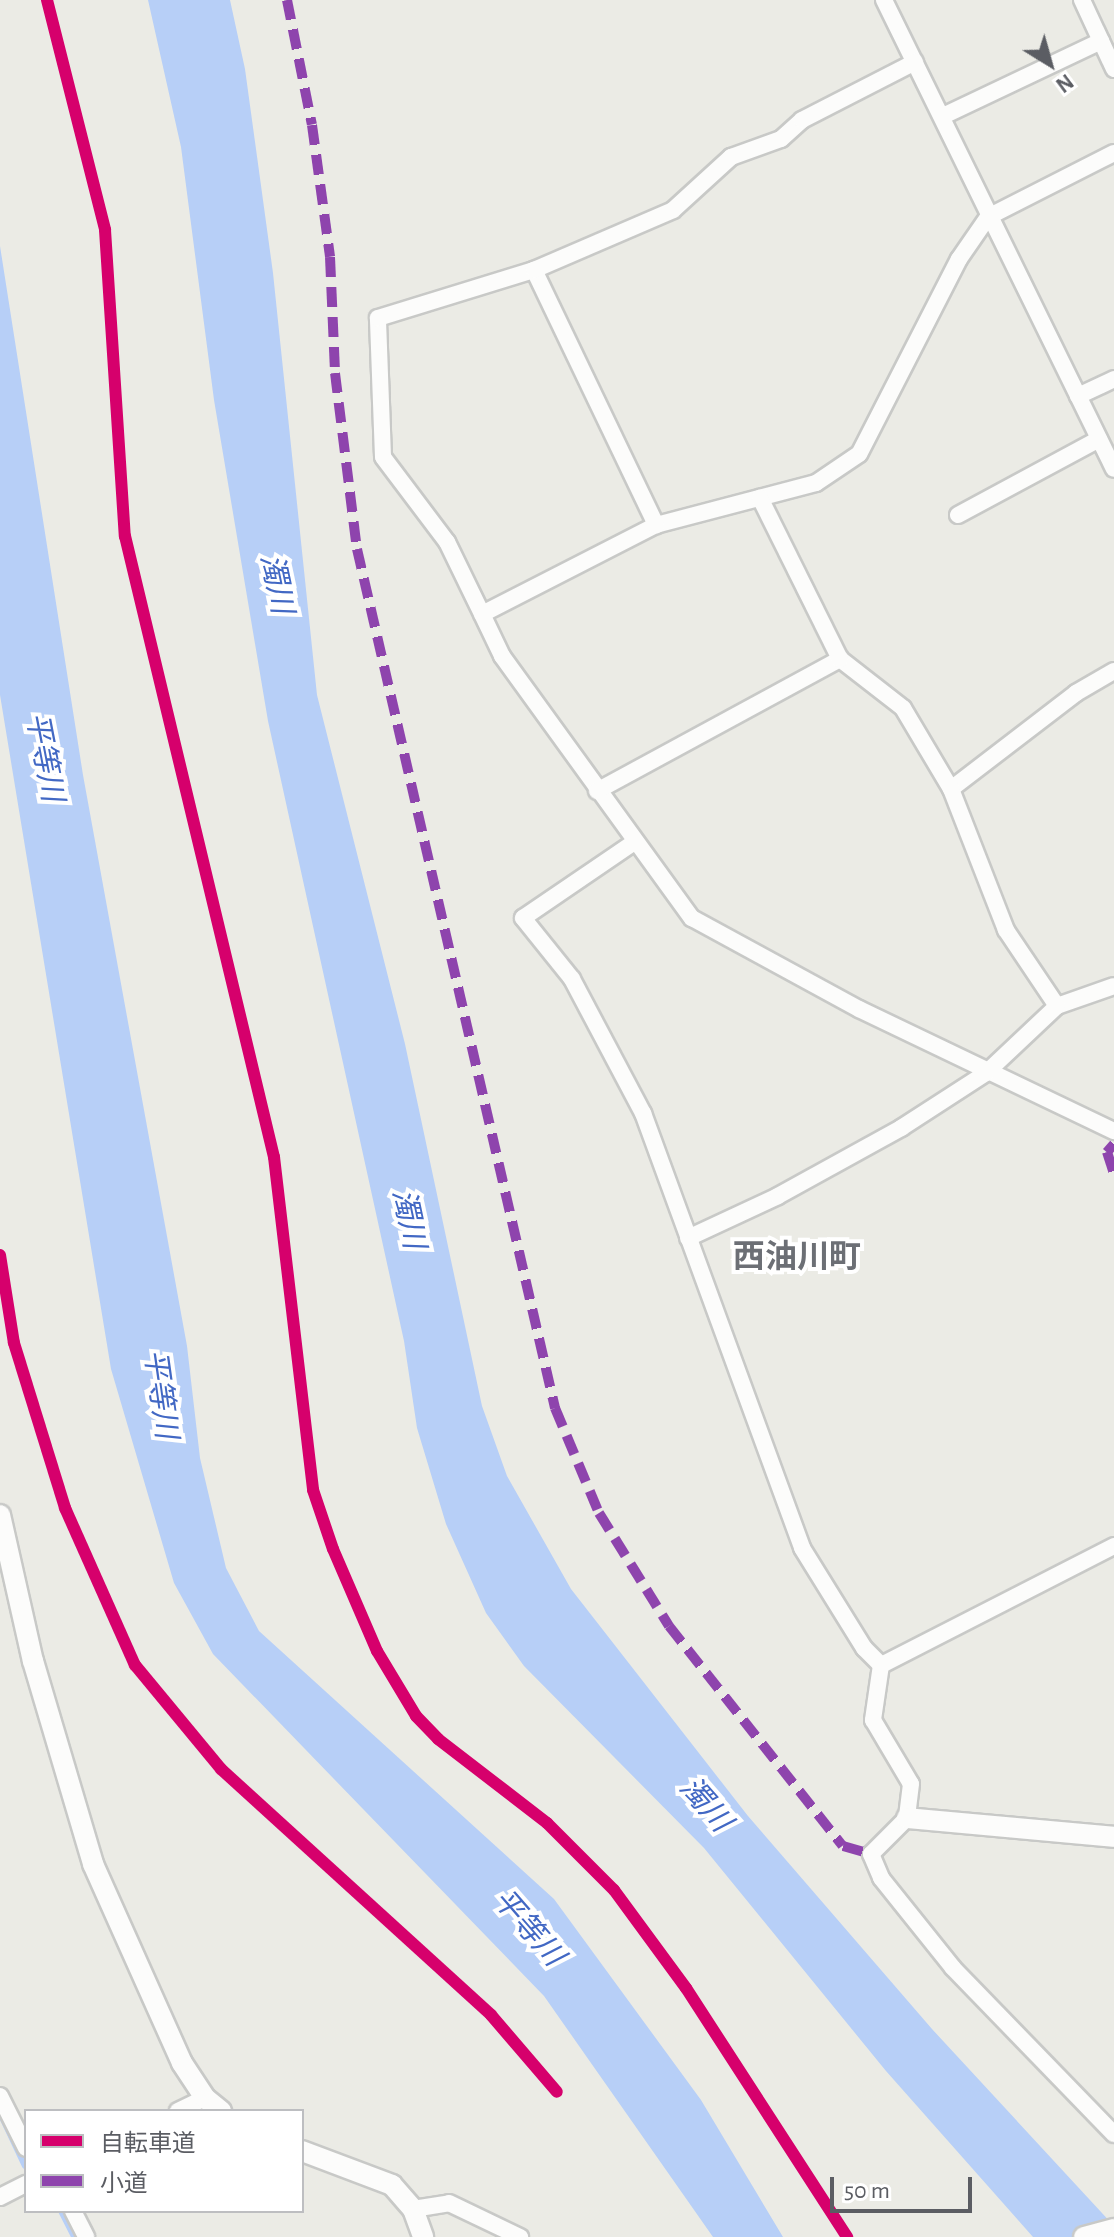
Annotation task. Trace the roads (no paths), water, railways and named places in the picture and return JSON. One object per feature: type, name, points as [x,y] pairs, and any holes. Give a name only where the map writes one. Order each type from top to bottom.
[{"type":"street","points":[[884,0],[1114,469]]},
{"type":"street","points":[[1082,0],[1114,69]]},
{"type":"street","points":[[943,116],[1101,41]]},
{"type":"street","points":[[915,62],[802,120],[781,139],[731,157],[673,210],[534,270],[378,318],[383,457],[447,542],[502,656],[633,843],[692,918],[986,1073],[1114,1131]]},
{"type":"street","points":[[482,614],[656,525],[816,483],[859,454],[959,259],[988,217],[1114,153]]},
{"type":"street","points":[[534,270],[656,525]]},
{"type":"street","points":[[1078,396],[1114,379]]},
{"type":"street","points":[[958,515],[1099,439]]},
{"type":"street","points":[[760,498],[840,659],[903,708],[951,789],[1006,930],[1057,1006]]},
{"type":"street","points":[[597,791],[840,659]]},
{"type":"street","points":[[951,789],[1076,693],[1114,671]]},
{"type":"street","points":[[633,843],[523,918],[572,979],[643,1113],[802,1548],[864,1648],[881,1665]]},
{"type":"street","points":[[688,1238],[888,1136],[986,1073],[1057,1006],[1114,986]]},
{"type":"street","points":[[0,1515],[37,1675],[93,1864],[182,2063],[213,2105],[190,2109]]},
{"type":"street","points":[[881,1665],[1114,1546]]},
{"type":"street","points":[[881,1665],[873,1720],[911,1784],[907,1818],[871,1854],[881,1878],[953,1968],[1114,2134]]},
{"type":"street","points":[[907,1818],[1114,1837]]},
{"type":"street","points":[[0,2096],[24,2144]]},
{"type":"street","points":[[304,2152],[381,2179],[413,2209],[423,2237]]},
{"type":"street","points":[[0,2197],[24,2185]]},
{"type":"street","points":[[413,2209],[449,2203],[520,2237]]},
{"type":"street","points":[[74,2213],[86,2237]]},
{"type":"street","points":[[1084,2237],[1114,2229]]},
{"type":"water","name":"濁川","points":[[148,0],[230,0],[245,69],[273,273],[317,695],[405,1044],[482,1406],[507,1476],[571,1589],[748,1816],[932,2029],[1114,2226],[1114,2237],[1033,2237],[886,2071],[704,1848],[524,1666],[486,1613],[446,1524],[417,1428],[404,1341],[268,721],[214,400],[181,147]]},
{"type":"water","name":"平等川","points":[[0,246],[83,775],[187,1346],[200,1458],[226,1568],[259,1631],[554,1899],[701,2100],[783,2237],[713,2237],[544,1996],[213,1654],[174,1583],[111,1369],[0,695]]},
{"type":"waterway","points":[[1,2115],[24,2164]]},
{"type":"waterway","points":[[62,2213],[74,2237]]},
{"type":"district","name":"西油川町","points":[[797,1257]]}]
